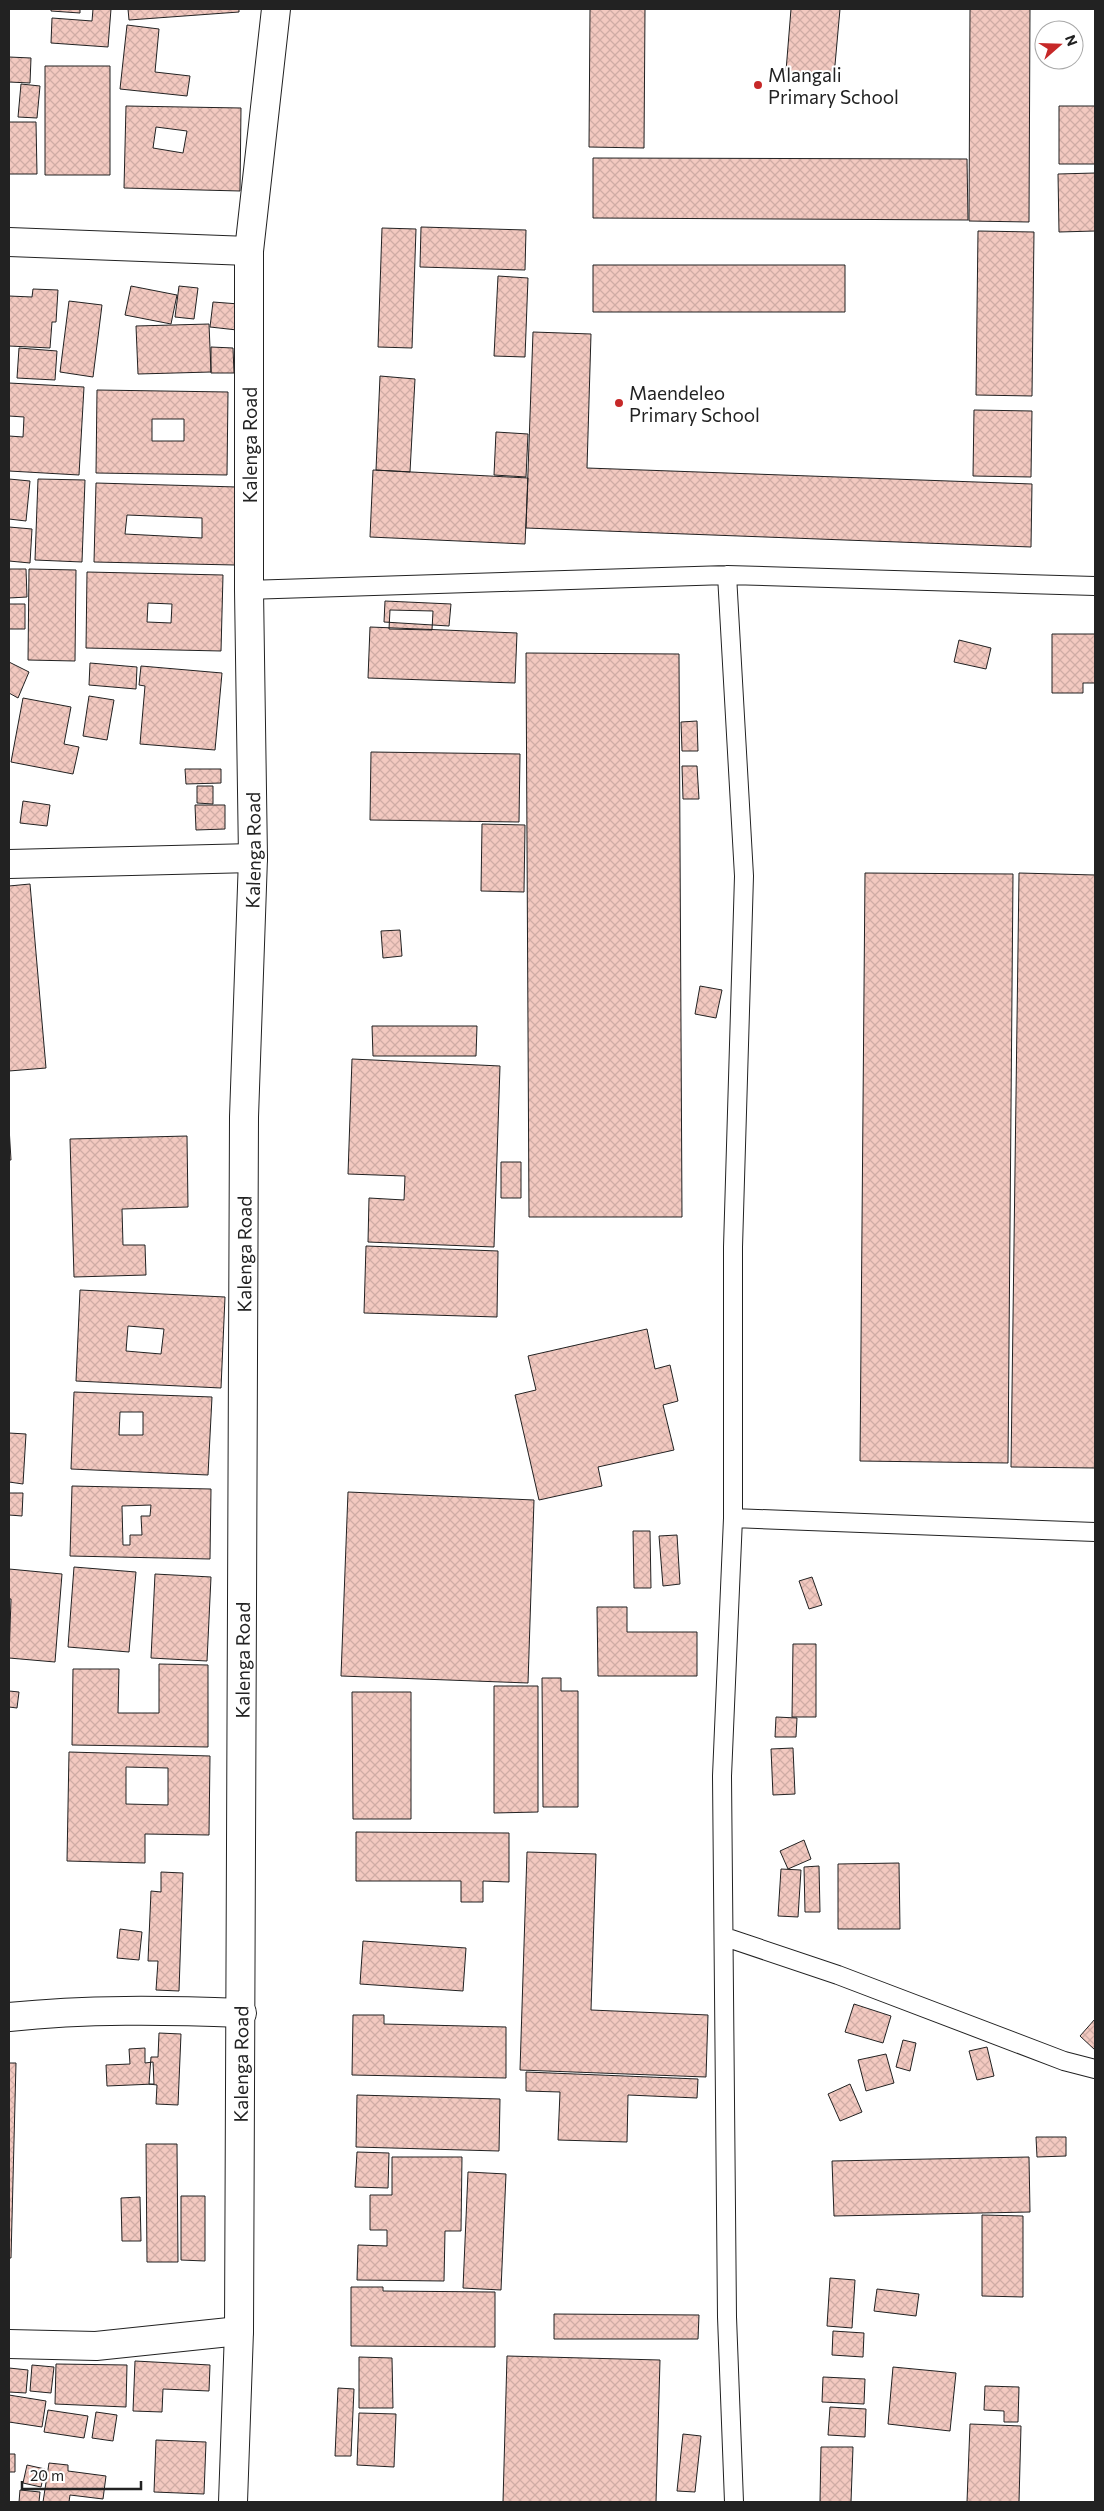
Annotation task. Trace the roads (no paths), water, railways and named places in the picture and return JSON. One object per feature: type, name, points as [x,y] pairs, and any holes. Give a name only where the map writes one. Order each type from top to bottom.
[{"type":"main road","name":"Kalenga Road","points":[[233,2502],[239,2331],[242,2013],[244,1117],[253,858],[249,590],[249,251],[276,9]]},
{"type":"main road","points":[[9,242],[249,251]]},
{"type":"main road","points":[[9,864],[253,858]]},
{"type":"main road","points":[[9,2017],[64,2012],[154,2009],[242,2013]]},
{"type":"main road","points":[[9,2344],[96,2346],[239,2331]]},
{"type":"lane","points":[[249,590],[727,575],[1095,586]]},
{"type":"lane","points":[[727,575],[744,876],[733,1247],[733,1518],[722,1776],[725,1937],[727,2317],[734,2502]]},
{"type":"lane","points":[[733,1518],[1095,1532]]},
{"type":"lane","points":[[725,1937],[847,1978],[1064,2061],[1095,2070]]},
{"type":"place","name":"Mlangali Primary School","points":[[758,85]]},
{"type":"place","name":"Maendeleo Primary School","points":[[619,403]]}]
